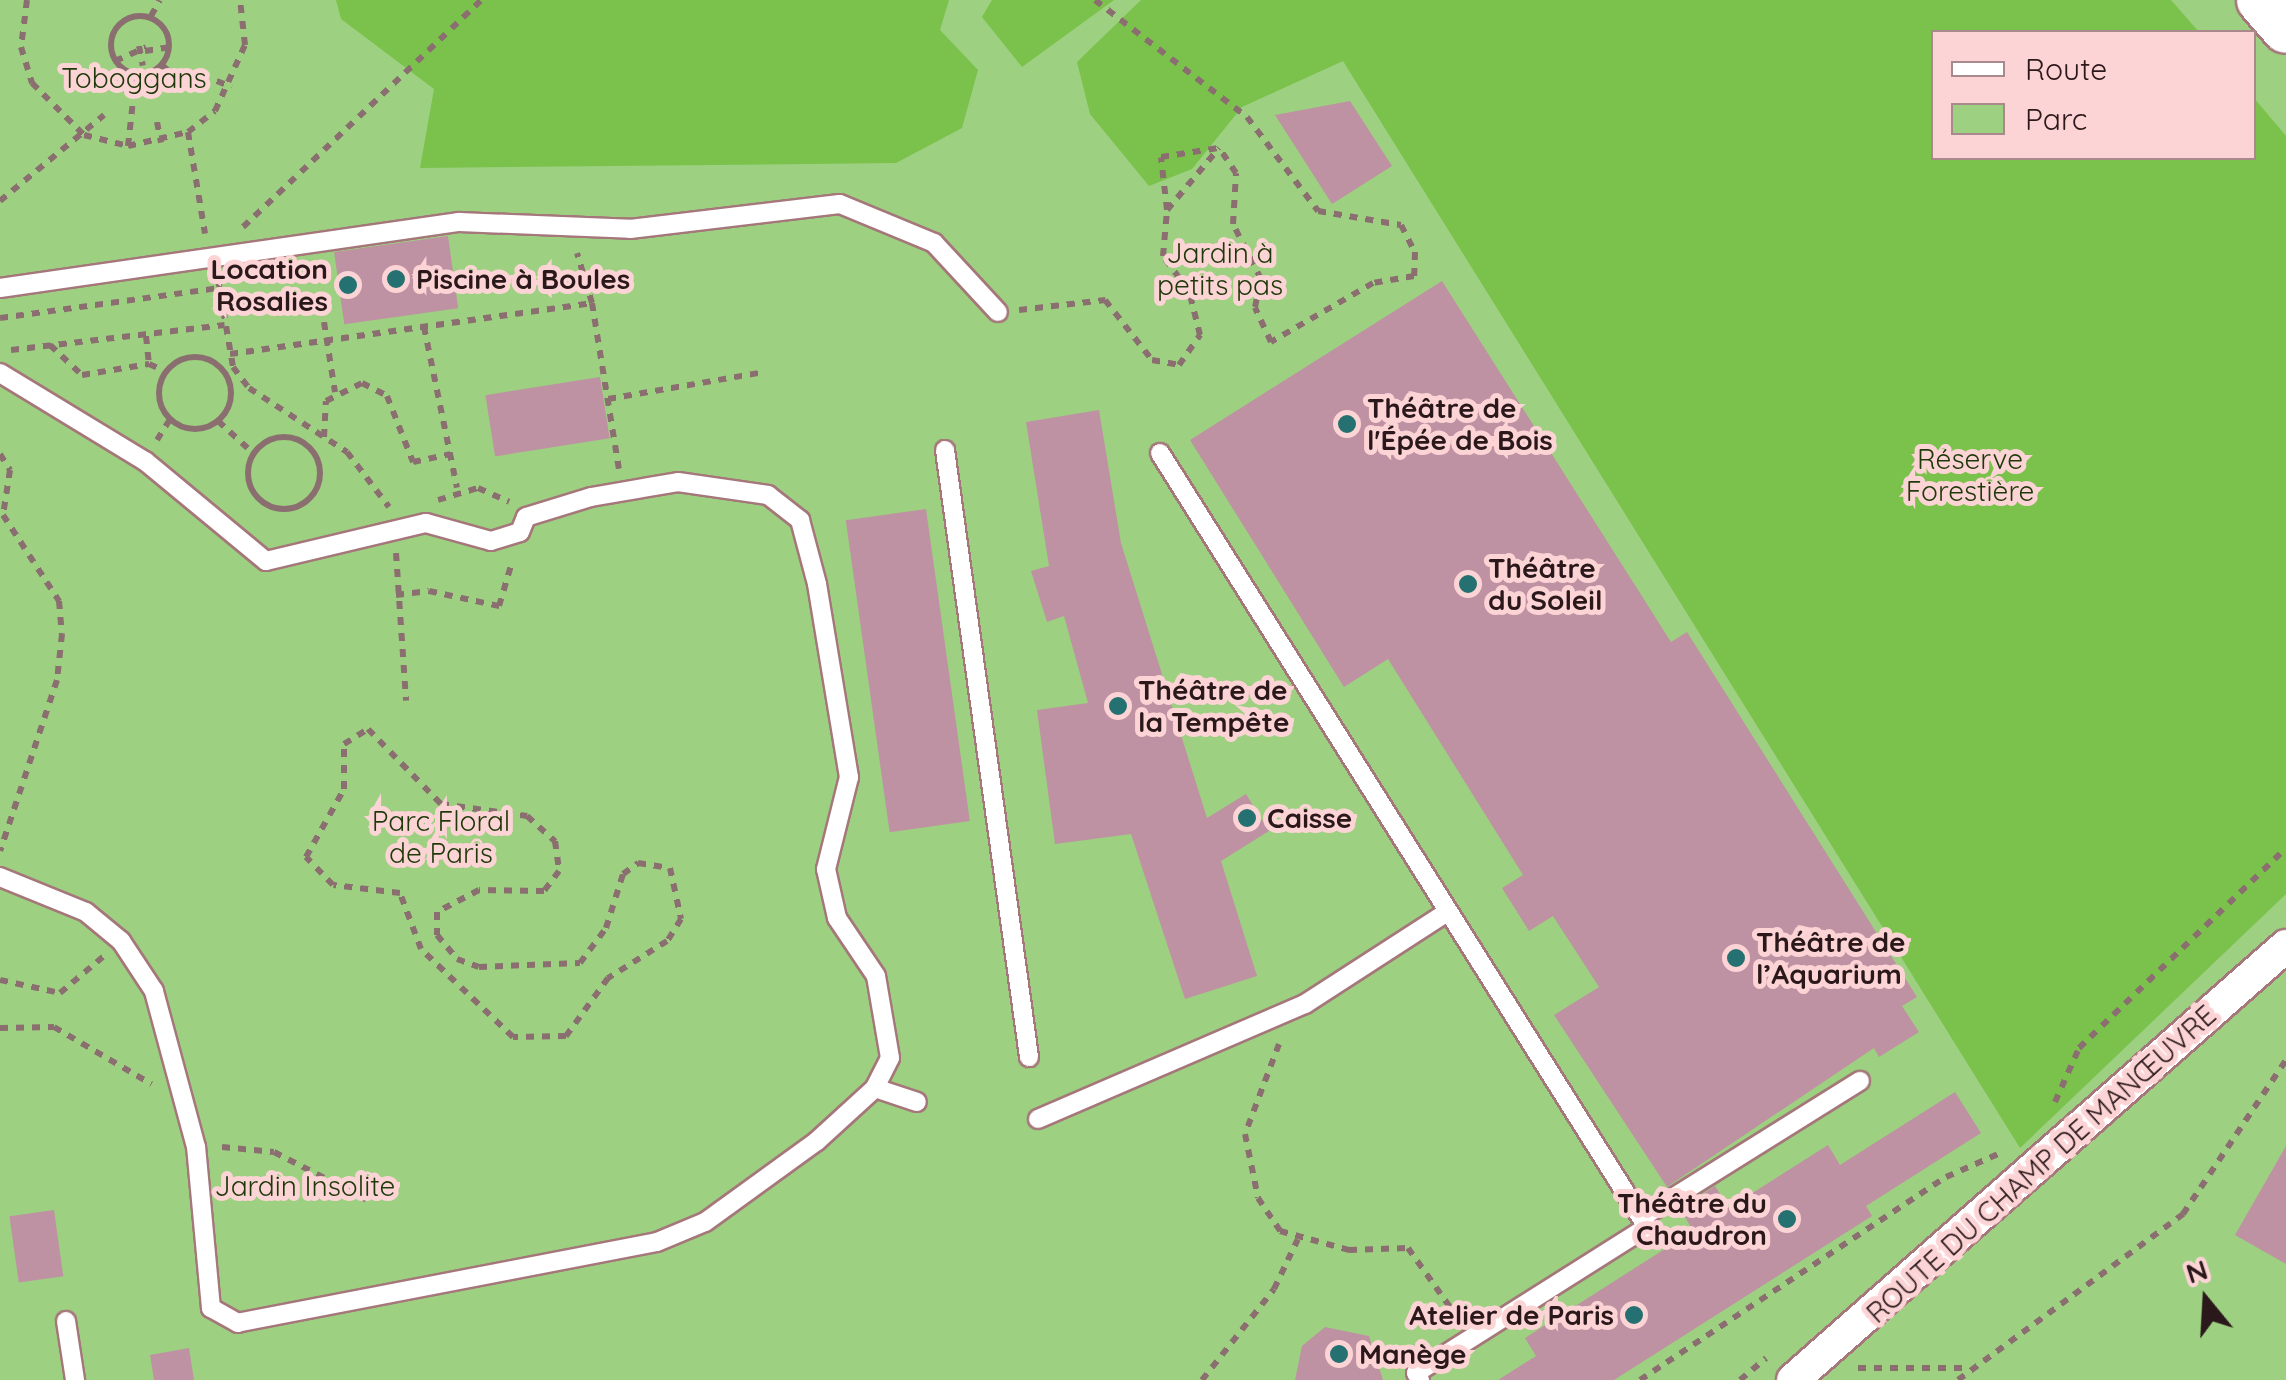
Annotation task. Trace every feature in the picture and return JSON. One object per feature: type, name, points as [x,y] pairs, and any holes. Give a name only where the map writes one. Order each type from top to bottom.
[{"type":"main road","points":[[2261,0],[2286,29]]},
{"type":"street","name":"ROUTE DU CHAMP DE MANŒUVRE","points":[[1793,1380],[2286,946]]},
{"type":"lane","points":[[0,288],[459,222],[570,230],[777,218],[840,204],[934,242],[998,312]]},
{"type":"lane","points":[[0,374],[145,461],[266,561],[396,526],[426,523],[492,541],[523,524],[623,490],[724,486],[768,495],[800,520],[849,777],[826,869],[837,918],[876,976],[890,1058],[874,1088],[705,1222],[657,1242],[238,1324],[210,1308],[196,1147],[154,991],[121,941],[57,896],[0,877]]},
{"type":"lane","points":[[945,450],[1029,1057]]},
{"type":"lane","points":[[1160,453],[1444,914],[1642,1217],[1641,1234],[1416,1373],[1420,1380]]},
{"type":"lane","points":[[1038,1119],[1305,1004],[1444,914]]},
{"type":"lane","points":[[1642,1217],[1860,1081]]},
{"type":"lane","points":[[874,1088],[917,1102]]},
{"type":"lane","points":[[66,1321],[75,1380]]},
{"type":"path","points":[[27,0],[22,48],[32,82],[84,135],[128,146],[161,143],[188,132],[232,87],[246,45],[240,0]]},
{"type":"path","points":[[150,17],[160,0]]},
{"type":"path","points":[[212,258],[481,0]]},
{"type":"path","points":[[1095,0],[1247,117],[1318,212],[1401,224],[1415,252],[1414,276],[1372,284],[1272,342],[1255,308],[1262,279],[1233,224],[1236,173],[1219,148]]},
{"type":"path","points":[[150,17],[169,38],[179,40]]},
{"type":"path","points":[[115,61],[122,21],[150,17]]},
{"type":"path","points":[[162,65],[169,38]]},
{"type":"path","points":[[115,61],[140,50],[169,47]]},
{"type":"path","points":[[128,146],[140,50]]},
{"type":"path","points":[[115,61],[138,69],[162,65]]},
{"type":"path","points":[[162,65],[177,79],[202,75],[232,87]]},
{"type":"path","points":[[0,201],[104,115]]},
{"type":"path","points":[[157,122],[161,143]]},
{"type":"path","points":[[188,132],[230,354],[248,388],[325,438],[373,480],[396,526],[396,595],[406,701]]},
{"type":"path","points":[[1168,210],[1219,148]]},
{"type":"path","points":[[998,312],[1105,300],[1152,360],[1180,365],[1200,335],[1188,291],[1163,256],[1168,210],[1161,157],[1219,148]]},
{"type":"path","points":[[570,230],[592,303],[623,490]]},
{"type":"path","points":[[0,318],[220,288]]},
{"type":"path","points":[[230,354],[592,303]]},
{"type":"path","points":[[324,322],[335,392]]},
{"type":"path","points":[[0,352],[225,325]]},
{"type":"path","points":[[424,328],[456,488]]},
{"type":"path","points":[[146,336],[150,364]]},
{"type":"path","points":[[50,345],[82,375],[150,364],[165,371]]},
{"type":"path","points":[[165,371],[196,356],[225,373],[231,389],[218,421]]},
{"type":"path","points":[[165,371],[160,405],[170,419],[185,428],[218,421]]},
{"type":"path","points":[[608,399],[764,372]]},
{"type":"path","points":[[325,438],[321,413],[335,392],[362,383],[387,396],[413,462],[450,454]]},
{"type":"path","points":[[218,421],[253,453]]},
{"type":"path","points":[[298,440],[304,426]]},
{"type":"path","points":[[281,436],[298,440],[312,450],[319,483],[296,507],[278,509],[251,489],[253,453],[281,436]]},
{"type":"path","points":[[0,454],[10,470],[2,515],[59,601],[62,634],[52,697],[0,851]]},
{"type":"path","points":[[426,523],[456,488]]},
{"type":"path","points":[[396,595],[429,591],[499,606],[523,524],[493,492],[456,488]]},
{"type":"path","points":[[368,729],[441,804],[528,816],[555,841],[559,871],[544,891],[479,890],[438,912],[437,935],[457,959],[479,967],[580,963],[606,928],[623,874],[638,863],[670,868],[681,919],[666,941],[608,978],[566,1036],[513,1037],[421,949],[400,893],[333,884],[312,868],[310,843],[347,776],[344,744],[368,729]]},
{"type":"path","points":[[2042,1119],[2080,1048],[2286,848]]},
{"type":"path","points":[[0,980],[60,992],[121,941]]},
{"type":"path","points":[[1305,1004],[1265,1066],[1245,1134],[1258,1198],[1280,1231],[1298,1239],[1408,1248],[1472,1338]]},
{"type":"path","points":[[0,1028],[54,1027],[189,1110]]},
{"type":"path","points":[[1958,1380],[1966,1368],[2184,1214],[2286,1060]]},
{"type":"path","points":[[196,1147],[274,1152],[373,1204]]},
{"type":"path","points":[[1640,1380],[1946,1177],[2014,1149],[1983,1175]]},
{"type":"path","points":[[1202,1380],[1274,1289],[1298,1239]]},
{"type":"path","points":[[1740,1380],[1770,1354]]},
{"type":"path","points":[[1850,1368],[1966,1368]]},
{"type":"green space","points":[[0,0],[2286,0],[2286,1380],[0,1380]]},
{"type":"green space","points":[[336,0],[949,0],[940,30],[978,70],[962,128],[896,163],[420,168],[434,89],[341,19]]},
{"type":"green space","points":[[992,0],[1114,0],[1022,67],[982,17]]},
{"type":"green space","name":"Réserve Forestière","points":[[1141,0],[2171,0],[2197,30],[1931,30],[1931,160],[2256,160],[2256,100],[2286,136],[2286,894],[2020,1148],[1343,61],[1242,107],[1192,169],[1149,186],[1090,114],[1077,62]]},
{"type":"building","points":[[1350,101],[1392,166],[1332,204],[1275,115]]},
{"type":"building","name":"Piscine à Boules","points":[[448,236],[458,308],[344,324],[334,252]]},
{"type":"building","points":[[1442,281],[1671,642],[1687,632],[1917,997],[1902,1006],[1919,1032],[1879,1057],[1874,1048],[1667,1187],[1554,1015],[1599,987],[1553,916],[1529,931],[1502,888],[1523,875],[1388,659],[1344,687],[1190,440]]},
{"type":"building","points":[[600,377],[610,438],[495,456],[485,395]]},
{"type":"building","name":"Théâtre de la Tempête","points":[[1099,410],[1121,543],[1207,818],[1246,794],[1269,831],[1221,861],[1257,976],[1185,999],[1131,834],[1055,844],[1037,710],[1088,703],[1064,616],[1047,622],[1031,571],[1049,566],[1026,422]]},
{"type":"building","points":[[926,509],[970,821],[890,832],[846,520]]},
{"type":"building","points":[[1955,1092],[1981,1133],[1866,1206],[1872,1216],[1614,1380],[1498,1380],[1536,1356],[1525,1338],[1693,1231],[1680,1208],[1715,1186],[1729,1208],[1828,1145],[1840,1165]]},
{"type":"building","points":[[2286,1146],[2286,1264],[2235,1235]]},
{"type":"building","points":[[54,1210],[63,1276],[19,1283],[9,1216]]},
{"type":"building","name":"Manège","points":[[1325,1327],[1369,1336],[1383,1380],[1295,1380],[1302,1346]]},
{"type":"building","points":[[189,1348],[194,1380],[154,1380],[150,1355]]},
{"type":"place","name":"Piscine à Boules","points":[[396,279]]},
{"type":"place","name":"Location Rosalies","points":[[348,285]]},
{"type":"place","name":"Théâtre de l'Épée de Bois","points":[[1347,424]]},
{"type":"place","name":"Théâtre du Soleil","points":[[1468,584]]},
{"type":"place","name":"Théâtre de la Tempête","points":[[1118,706]]},
{"type":"place","name":"Caisse","points":[[1247,818]]},
{"type":"place","name":"Théâtre de l’Aquarium","points":[[1736,958]]},
{"type":"place","name":"Théâtre du Chaudron","points":[[1787,1219]]},
{"type":"place","name":"Atelier de Paris","points":[[1634,1315]]},
{"type":"place","name":"Manège","points":[[1339,1354]]},
{"type":"park label","name":"Toboggans","points":[[134,78]]},
{"type":"park label","name":"Jardin à petits pas","points":[[1220,269]]},
{"type":"park label","name":"Parc Floral de Paris","points":[[441,837]]},
{"type":"park label","name":"Jardin Insolite","points":[[305,1186]]}]
